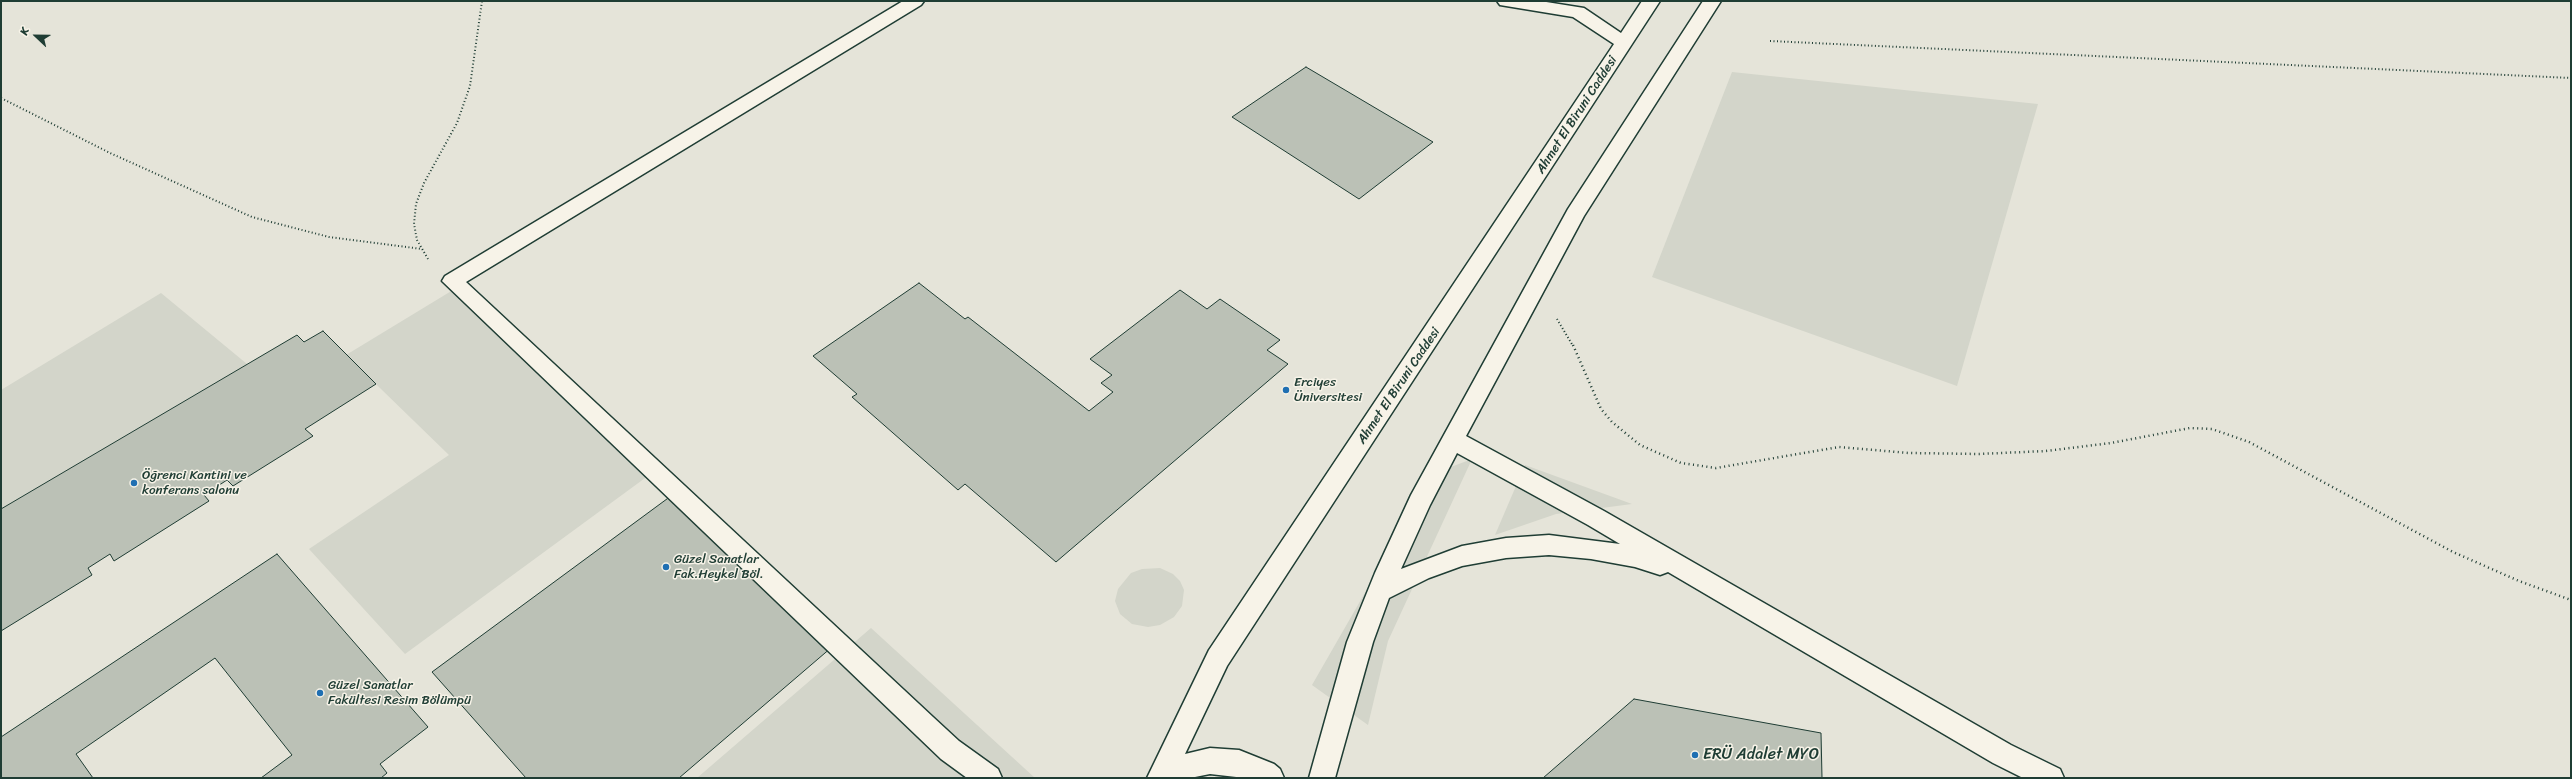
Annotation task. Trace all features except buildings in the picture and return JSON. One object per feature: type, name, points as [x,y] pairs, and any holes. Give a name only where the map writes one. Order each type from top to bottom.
[{"type":"street","points":[[915,1],[452,281],[924,726],[950,750],[989,778]]},
{"type":"street","points":[[1506,1],[1578,12],[1624,43]]},
{"type":"street","name":"Ahmet El Biruni Caddesi","points":[[1160,778],[1218,658],[1651,1]]},
{"type":"street","points":[[1322,778],[1336,718],[1360,642],[1380,591],[1419,502],[1529,295],[1575,214],[1712,1]]},
{"type":"street","points":[[1452,439],[1596,518],[2002,754],[2050,778]]},
{"type":"street","points":[[1380,591],[1420,571],[1462,556],[1506,548],[1548,545],[1591,549],[1635,557],[1677,570],[1718,589]]},
{"type":"street","points":[[1164,778],[1183,767],[1210,761],[1239,763],[1265,773],[1271,778]]},
{"type":"path","points":[[1,98],[110,153],[252,217],[329,237],[422,249],[414,224],[416,204],[424,183],[457,123],[470,86],[482,1]]},
{"type":"path","points":[[1770,41],[2571,78]]},
{"type":"path","points":[[1529,295],[1544,305],[1567,333],[1601,409],[1612,422],[1640,446],[1681,463],[1716,468],[1840,447],[1917,453],[1979,454],[2046,451],[2111,443],[2190,428],[2212,429],[2249,442],[2390,520],[2453,552],[2538,589],[2571,600]]},
{"type":"shaded area","name":"Erciyes Üniversitesi","points":[[1,1],[2571,1],[2571,778],[1,778]]},
{"type":"shaded area","points":[[1732,72],[2038,104],[1957,386],[1652,277]]},
{"type":"shaded area","points":[[453,290],[656,470],[405,654],[309,549],[449,455],[346,355]]},
{"type":"shaded area","points":[[161,293],[247,364],[1,509],[1,390]]},
{"type":"shaded area","points":[[1472,459],[1388,641],[1368,725],[1312,685],[1405,523],[1443,470]]},
{"type":"shaded area","points":[[1525,465],[1632,504],[1556,514],[1495,535]]},
{"type":"shaded area","points":[[1160,568],[1173,574],[1180,581],[1184,590],[1182,606],[1174,617],[1160,625],[1148,627],[1132,624],[1120,614],[1115,601],[1118,589],[1131,573],[1142,569]]},
{"type":"shaded area","points":[[871,628],[1035,778],[697,778]]},
{"type":"place","name":"Erciyes Üniversitesi","points":[[1286,390]]},
{"type":"place","name":"Öğrenci Kantini ve konferans salonu","points":[[134,483]]},
{"type":"place","name":"Güzel Sanatlar Fak.Heykel Böl.","points":[[666,567]]},
{"type":"place","name":"Güzel Sanatlar Fakültesi Resim Bölümpü","points":[[320,693]]},
{"type":"place","name":"ERÜ Adalet MYO","points":[[1695,755]]}]
